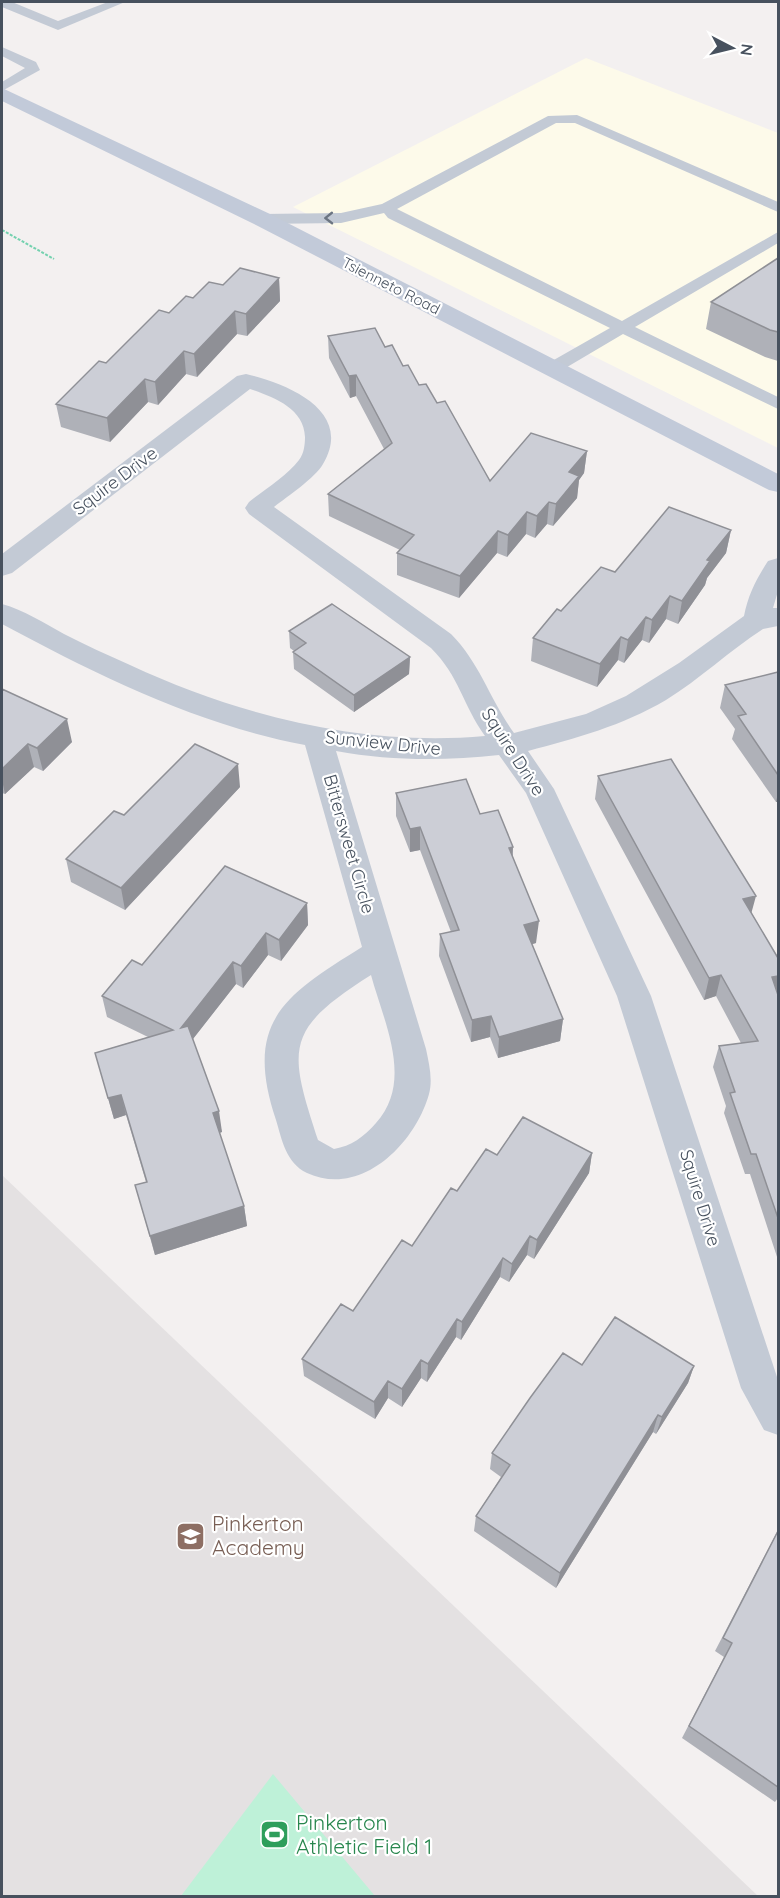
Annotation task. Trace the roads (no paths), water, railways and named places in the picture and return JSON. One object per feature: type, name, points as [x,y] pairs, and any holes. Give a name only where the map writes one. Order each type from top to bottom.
[{"type":"street","name":"Tsienneto Road","points":[[2,94],[262,219],[778,484]]},
{"type":"street","name":"Squire Drive","points":[[2,567],[246,381],[279,390],[293,398],[313,419],[317,432],[317,452],[312,462],[258,508],[441,641],[468,674],[487,717],[539,789],[634,996],[657,1061],[761,1388],[778,1416]]},
{"type":"street","name":"Sunview Drive","points":[[2,613],[109,669],[177,696],[246,719],[360,745],[407,749],[474,750],[509,746],[595,722],[641,700],[771,624],[761,598],[778,567]]},
{"type":"street","name":"Bittersweet Circle","points":[[317,736],[409,1049],[413,1081],[403,1113],[376,1146],[351,1162],[329,1167],[319,1164],[303,1149],[280,1070],[282,1044],[300,1008],[380,952]]},
{"type":"lane","points":[[2,2],[58,26],[118,2]]},
{"type":"lane","points":[[2,51],[31,64],[33,70],[2,87]]},
{"type":"lane","points":[[262,219],[341,218],[387,208],[553,119],[577,119],[778,207]]},
{"type":"lane","points":[[387,208],[394,215],[778,404]]},
{"type":"lane","points":[[551,369],[778,237]]},
{"type":"place","name":"Pinkerton Academy","points":[[191,1536]]},
{"type":"place","name":"Pinkerton Athletic Field 1","points":[[275,1835]]}]
